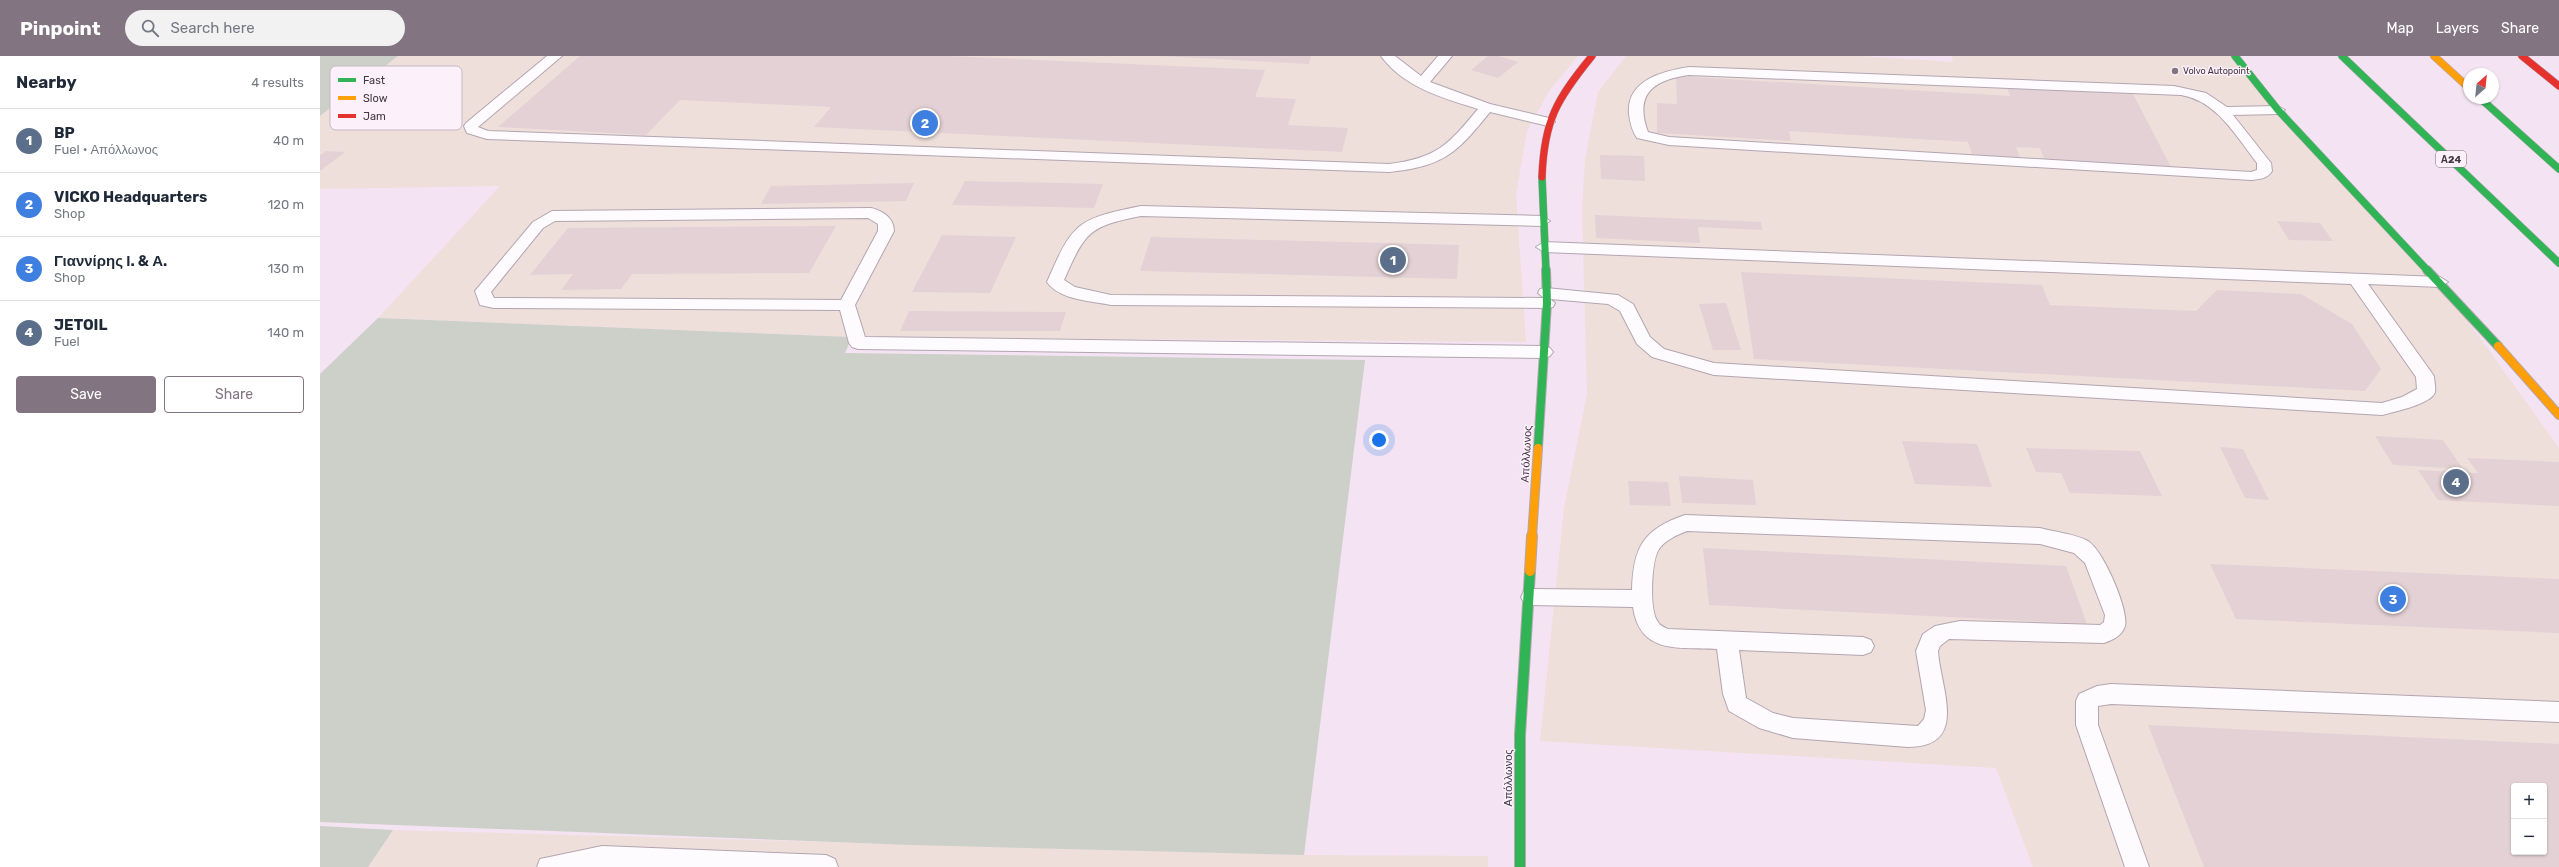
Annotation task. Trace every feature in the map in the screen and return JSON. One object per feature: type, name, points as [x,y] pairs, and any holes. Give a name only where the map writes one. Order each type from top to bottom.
[{"type":"main road","name":"Απόλλωνος","points":[[1520,867],[1520,735],[1530,597],[1546,298],[1542,221],[1542,158],[1548,122],[1558,100],[1592,56]]},
{"type":"main road","points":[[2235,56],[2278,110],[2440,282],[2559,416]]},
{"type":"main road","name":"Α24","points":[[2342,56],[2559,263]]},
{"type":"main road","points":[[2434,56],[2463,83]]},
{"type":"main road","points":[[2522,56],[2559,86]]},
{"type":"main road","points":[[2487,104],[2559,168]]},
{"type":"lane","points":[[555,56],[471,126],[472,130],[487,135],[1389,168],[1415,166],[1451,150],[1486,109]]},
{"type":"lane","points":[[1388,56],[1396,66],[1422,82],[1486,109],[1548,122]]},
{"type":"lane","points":[[1422,82],[1445,56]]},
{"type":"lane","points":[[2223,111],[2264,163],[2265,171],[2260,175],[2243,176],[1669,141],[1642,135],[1635,109],[1638,95],[1643,88],[1670,72],[1689,71],[2174,90],[2191,92],[2207,98],[2216,103],[2223,111],[2278,110]]},
{"type":"lane","points":[[1542,221],[1141,211],[1089,224],[1071,244],[1055,282],[1070,291],[1111,300],[1612,299],[1627,308],[1643,340],[1658,353],[1714,369],[2382,409],[2408,402],[2426,392],[2425,376],[2356,279]]},
{"type":"lane","points":[[847,305],[494,303],[486,301],[483,291],[538,225],[552,216],[871,213],[880,217],[886,223],[886,231],[847,305],[858,343],[1544,352]]},
{"type":"lane","points":[[1544,246],[2440,282]]},
{"type":"lane","points":[[1727,640],[1737,704],[1767,721],[1793,728],[1908,737],[1925,735],[1935,725],[1938,710],[1926,649],[1931,639],[1944,632],[1970,631],[2104,634],[2114,627],[2116,615],[2093,559],[2081,547],[2065,541],[2040,536],[1685,523],[1658,535],[1643,562],[1642,599],[1650,630],[1656,635],[1668,638],[1727,640],[1864,646]]},
{"type":"lane","points":[[1530,597],[1642,599]]},
{"type":"lane","points":[[2137,867],[2087,725],[2087,702],[2098,696],[2111,694],[2559,712]]},
{"type":"lane","points":[[549,867],[602,858],[826,867]]},
{"type":"shaded area","points":[[320,56],[398,56],[385,66],[330,66],[330,108],[320,116]]},
{"type":"shaded area","points":[[398,56],[1578,56],[1549,91],[1527,131],[1516,195],[1526,342],[852,337],[378,318],[500,186],[320,189],[320,116],[330,108],[330,130],[462,130],[462,66],[385,66]]},
{"type":"shaded area","points":[[1626,56],[1860,56],[1953,62],[1952,56],[2231,56],[2440,282],[2559,448],[2559,867],[2033,867],[1996,768],[1540,741],[1564,508],[1587,394],[1582,210],[1585,159],[1598,92]]},
{"type":"shaded area","points":[[378,318],[852,337],[845,353],[1365,360],[1304,855],[912,845],[320,822],[320,374]]},
{"type":"shaded area","points":[[320,826],[393,830],[368,867],[320,867]]},
{"type":"shaded area","points":[[393,830],[1304,855],[1488,856],[1488,867],[368,867]]},
{"type":"building","points":[[580,56],[948,56],[1265,70],[1255,97],[1296,99],[1288,125],[1348,128],[1342,152],[814,127],[831,107],[680,100],[646,135],[498,127]]},
{"type":"building","points":[[1160,56],[1311,56],[1309,64]]},
{"type":"building","points":[[1488,56],[1499,56],[1518,62],[1498,78],[1471,70]]},
{"type":"building","points":[[1676,76],[2010,96],[2006,85],[2132,92],[2172,169],[2045,161],[2040,148],[2016,147],[2020,158],[1972,155],[1968,142],[1789,131],[1791,141],[1657,133],[1657,103],[1677,104]]},
{"type":"building","points":[[326,151],[345,152],[320,171],[320,155]]},
{"type":"building","points":[[1600,155],[1644,156],[1645,181],[1601,179]]},
{"type":"building","points":[[965,181],[1103,184],[1094,208],[952,205]]},
{"type":"building","points":[[914,183],[906,201],[761,204],[771,186]]},
{"type":"building","points":[[1595,215],[1761,222],[1762,230],[1698,227],[1700,243],[1596,238]]},
{"type":"building","points":[[2277,221],[2320,223],[2333,241],[2289,240]]},
{"type":"building","points":[[836,226],[809,273],[632,274],[621,289],[561,290],[573,274],[530,275],[568,228]]},
{"type":"building","points":[[942,235],[1016,237],[990,293],[912,292]]},
{"type":"building","points":[[1151,237],[1459,245],[1457,279],[1140,271]]},
{"type":"building","points":[[1741,272],[2042,285],[2050,305],[2196,311],[2217,290],[2301,294],[2352,324],[2381,369],[2365,391],[1754,359]]},
{"type":"building","points":[[1726,303],[1741,350],[1713,350],[1699,304]]},
{"type":"building","points":[[909,311],[1066,312],[1060,331],[900,331]]},
{"type":"building","points":[[2375,436],[2443,440],[2463,469],[2393,465]]},
{"type":"building","points":[[1902,441],[1977,444],[1992,487],[1915,484]]},
{"type":"building","points":[[2220,447],[2243,449],[2269,500],[2245,498]]},
{"type":"building","points":[[2026,448],[2140,451],[2162,496],[2070,493],[2061,473],[2036,472]]},
{"type":"building","points":[[2467,458],[2559,462],[2559,506],[2438,500],[2418,470],[2478,473]]},
{"type":"building","points":[[1679,476],[1753,480],[1756,505],[1682,503]]},
{"type":"building","points":[[1628,481],[1668,482],[1671,506],[1630,505]]},
{"type":"building","points":[[1703,548],[2066,566],[2087,624],[1709,605]]},
{"type":"building","points":[[2210,564],[2559,579],[2559,633],[2236,619]]},
{"type":"building","points":[[2148,725],[2559,744],[2559,867],[2204,867]]},
{"type":"traffic: fast","points":[[2235,56],[2278,110],[2498,346]]},
{"type":"traffic: fast","points":[[2342,56],[2559,263]]},
{"type":"traffic: fast","points":[[2487,104],[2559,169]]},
{"type":"traffic: fast","points":[[1538,448],[1547,303],[1542,177]]},
{"type":"traffic: fast","points":[[1520,867],[1520,735],[1530,571]]},
{"type":"traffic: slow","points":[[2434,56],[2463,83]]},
{"type":"traffic: slow","points":[[2498,346],[2559,415]]},
{"type":"traffic: slow","points":[[1530,571],[1538,448]]},
{"type":"traffic: jam","points":[[1542,177],[1543,156],[1548,124],[1560,98],[1592,56]]},
{"type":"traffic: jam","points":[[2522,56],[2559,86]]},
{"type":"place","name":"Volvo Autopoint","points":[[2175,71]]},
{"type":"place","name":"VICKO Headquarters","points":[[925,123]]},
{"type":"place","name":"BP","points":[[1393,260]]},
{"type":"place","name":"JETOIL","points":[[2456,482]]},
{"type":"place","name":"Γιαννίρης Ι. & Α.","points":[[2393,599]]}]
